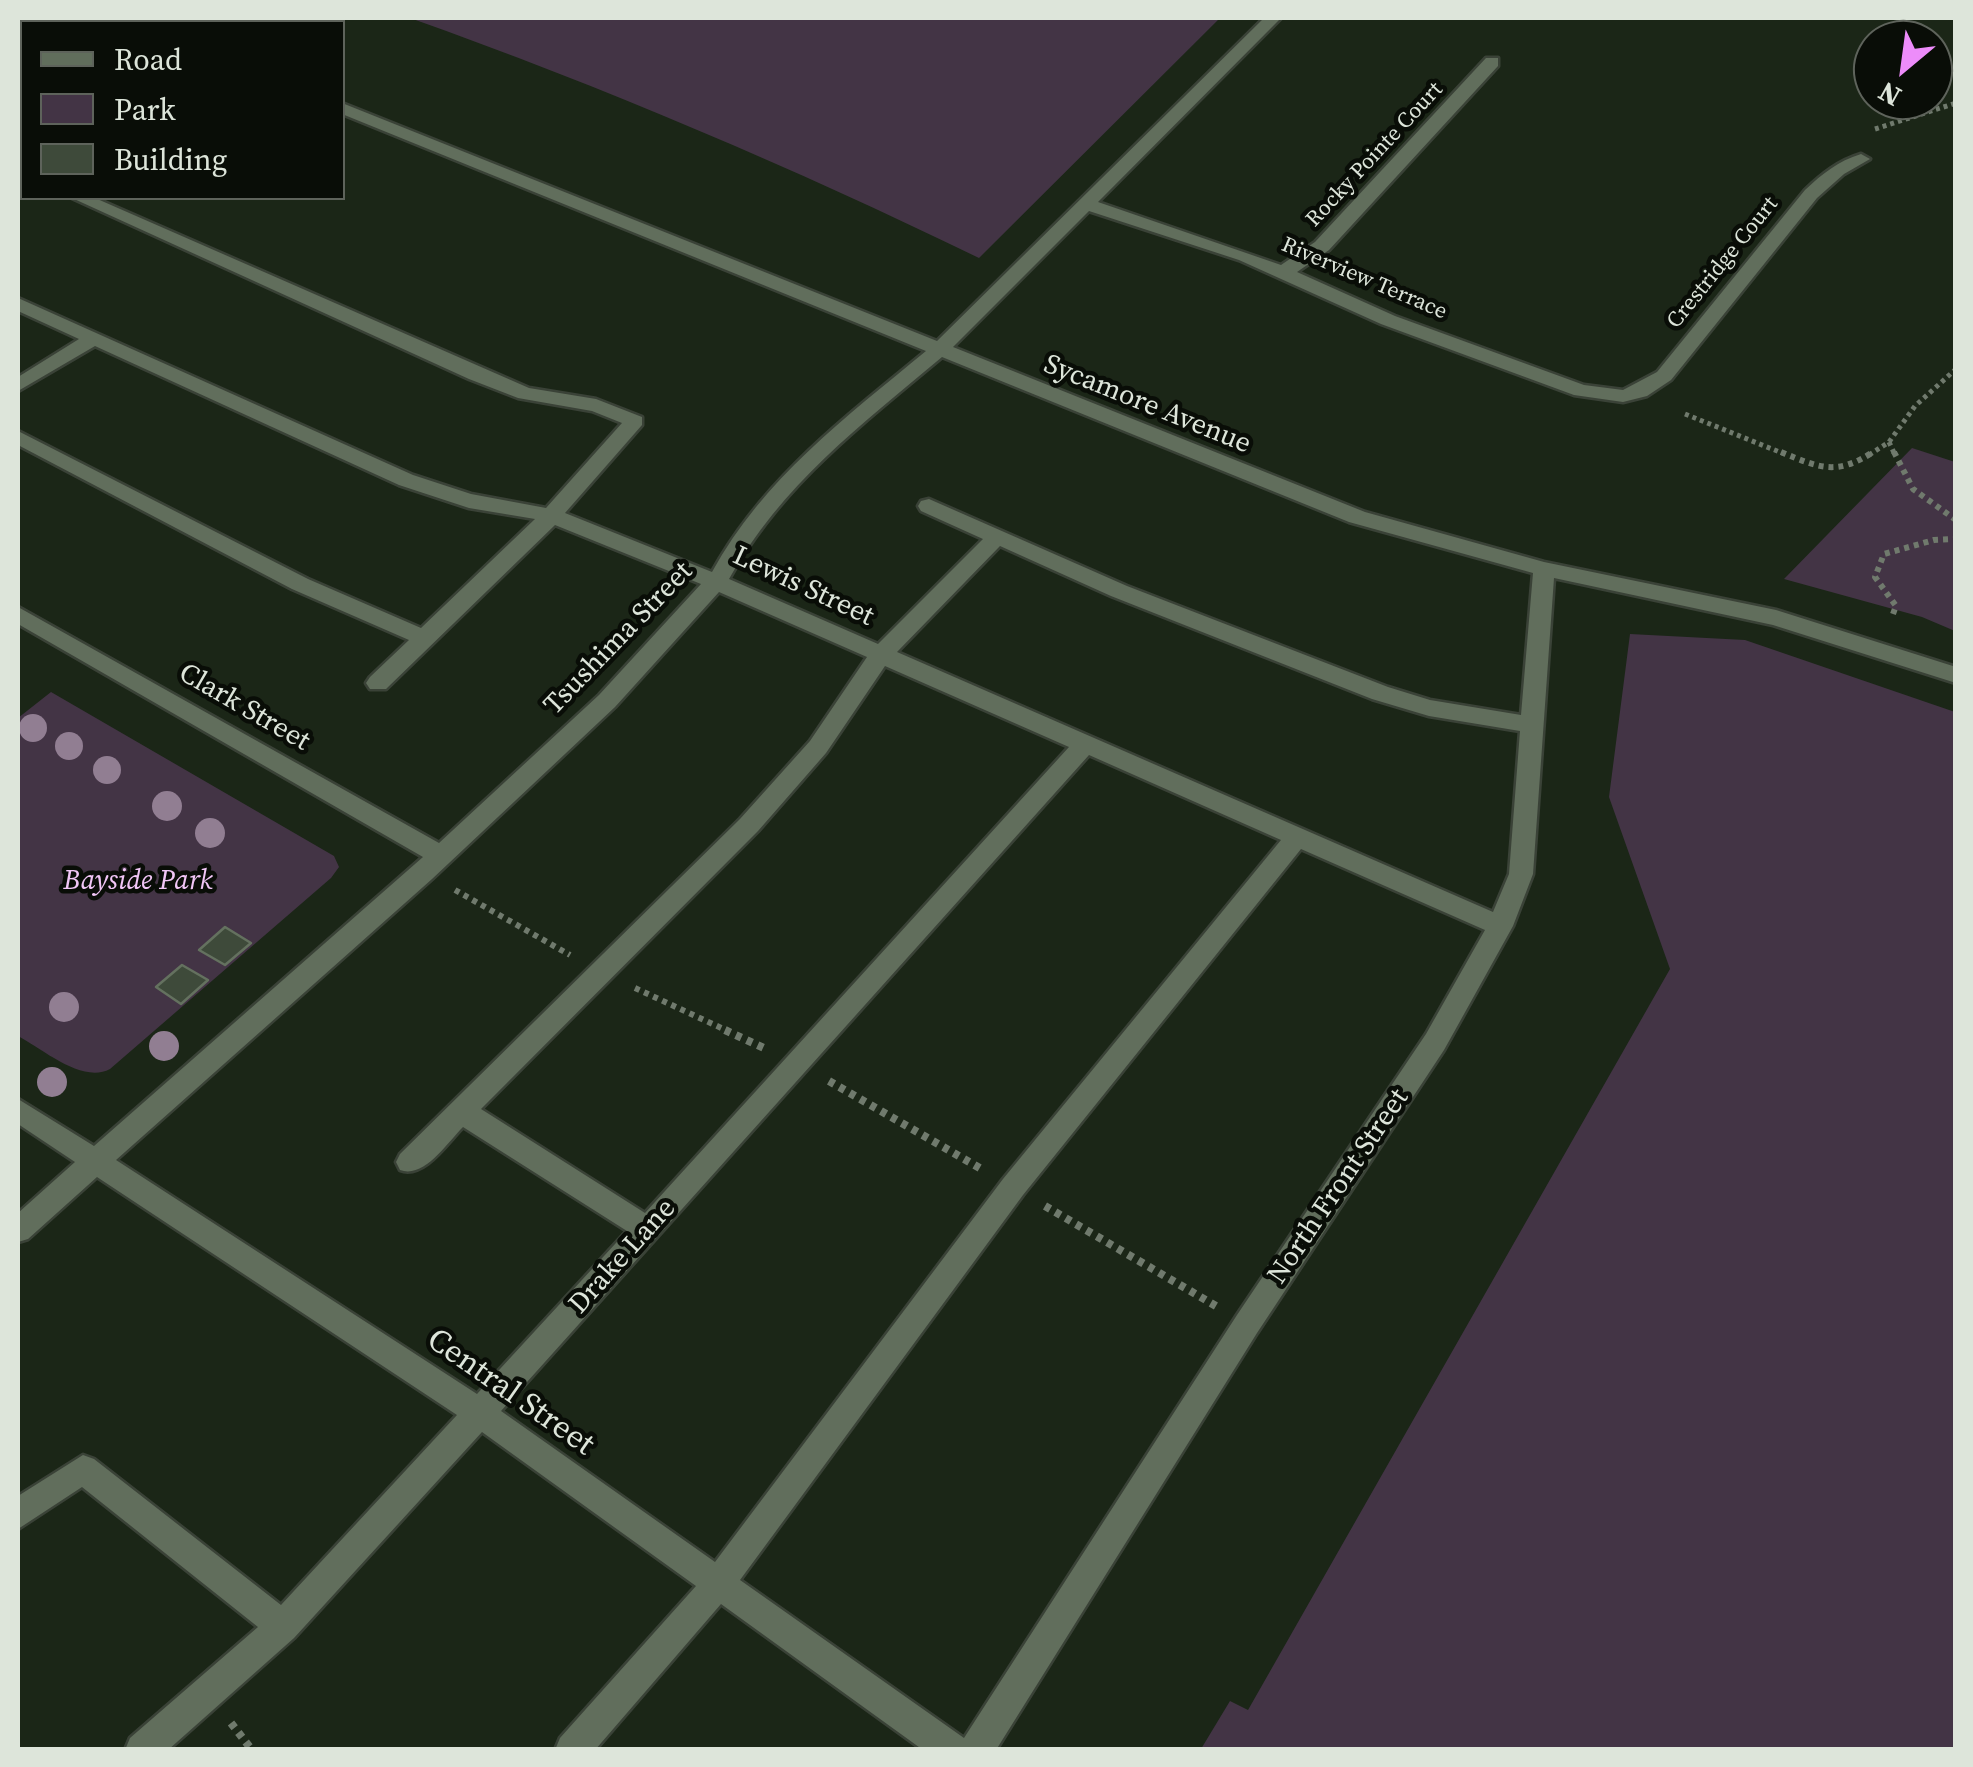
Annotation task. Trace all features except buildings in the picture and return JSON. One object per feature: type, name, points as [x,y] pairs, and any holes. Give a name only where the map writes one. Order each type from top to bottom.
[{"type":"street","name":"Tsushima Street","points":[[18,1230],[432,863],[606,701],[718,580],[742,536],[812,455],[939,350],[1273,18]]},
{"type":"street","name":"Rocky Pointe Court","points":[[1285,272],[1322,246],[1492,62]]},
{"type":"street","name":"Sycamore Avenue","points":[[345,109],[1357,517],[1544,568],[1776,618],[1956,676]]},
{"type":"street","name":"Crestridge Court","points":[[1623,396],[1640,392],[1664,376],[1811,194],[1838,170],[1861,159]]},
{"type":"street","points":[[85,200],[476,375],[525,394],[596,405],[635,420],[552,516],[378,683]]},
{"type":"street","name":"Riverview Terrace","points":[[1086,204],[1285,272],[1388,320],[1560,384],[1623,396]]},
{"type":"street","name":"Lewis Street","points":[[18,304],[423,486],[469,501],[552,516],[718,580],[880,656],[1500,926]]},
{"type":"street","points":[[18,385],[95,338]]},
{"type":"street","points":[[18,437],[300,584],[424,638]]},
{"type":"street","points":[[930,506],[1161,609],[1296,657],[1380,693],[1440,710],[1532,725]]},
{"type":"street","points":[[410,1162],[750,825],[818,746],[880,656],[997,537]]},
{"type":"street","name":"North Front Street","points":[[976,1750],[1247,1324],[1435,1042],[1500,926],[1521,874],[1544,568]]},
{"type":"street","name":"Clark Street","points":[[18,614],[432,863]]},
{"type":"street","name":"Drake Lane","points":[[142,1750],[283,1626],[800,1064],[1084,745]]},
{"type":"street","points":[[572,1750],[719,1583],[1013,1187],[1297,838]]},
{"type":"street","name":"Central Street","points":[[18,1110],[481,1414],[952,1750]]},
{"type":"street","points":[[461,1111],[647,1229]]},
{"type":"street","points":[[18,1514],[83,1468],[283,1626]]},
{"type":"path","points":[[1874,129],[1956,103]]},
{"type":"path","points":[[1686,414],[1818,467],[1849,468],[1889,442],[1915,406],[1956,369]]},
{"type":"path","points":[[1889,442],[1913,489],[1956,520]]},
{"type":"path","points":[[1893,614],[1896,606],[1875,576],[1884,554],[1956,539]]},
{"type":"path","points":[[432,863],[601,973],[800,1064],[1247,1324]]},
{"type":"green space","points":[[410,18],[1220,18],[979,258],[698,130]]},
{"type":"green space","points":[[1912,448],[1955,462],[1955,631],[1922,617],[1784,579]]},
{"type":"green space","points":[[1630,634],[1745,640],[1955,712],[1955,1749],[1201,1749],[1230,1701],[1248,1710],[1670,969],[1609,797]]},
{"type":"green space","name":"Bayside Park","points":[[51,692],[334,856],[339,867],[110,1069],[99,1072],[75,1069],[18,1036],[18,718]]}]
